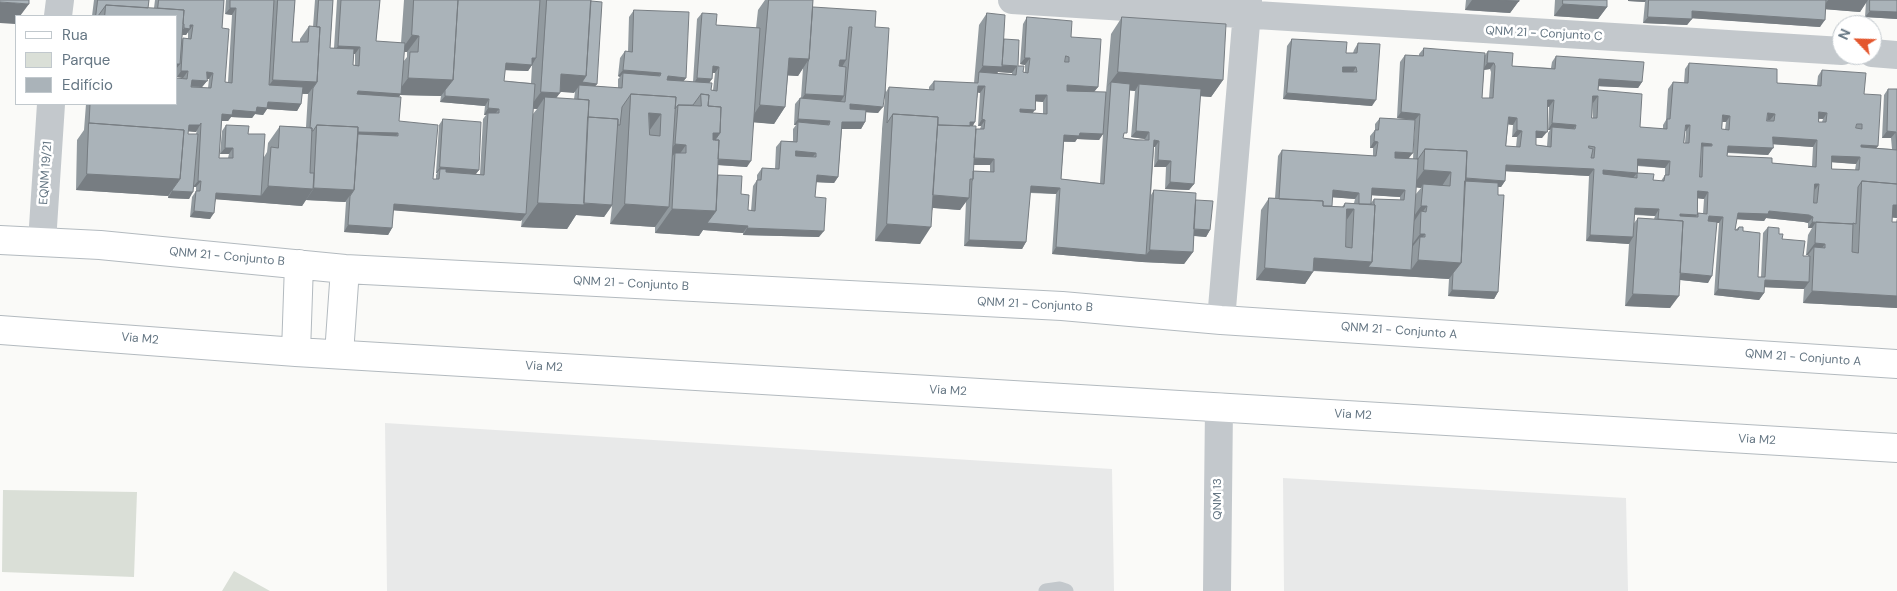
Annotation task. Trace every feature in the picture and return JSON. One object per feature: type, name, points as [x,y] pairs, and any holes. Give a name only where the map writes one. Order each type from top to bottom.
[{"type":"main road","points":[[0,240],[42,242]]},
{"type":"main road","name":"QNM 21 - Conjunto B","points":[[42,242],[345,269],[1052,306],[1221,320]]},
{"type":"main road","points":[[296,352],[299,264]]},
{"type":"main road","points":[[338,354],[345,269]]},
{"type":"main road","name":"QNM 21 - Conjunto A","points":[[1221,320],[1897,364]]},
{"type":"main road","name":"Via M2","points":[[0,330],[296,352],[1897,448]]},
{"type":"street","points":[[58,15],[60,0]]},
{"type":"street","name":"QNM 21 - Conjunto C","points":[[1012,0],[1247,8],[1832,50]]},
{"type":"street","points":[[1221,320],[1247,8]]},
{"type":"street","points":[[1882,53],[1897,54]]},
{"type":"street","name":"EQNM 19/21","points":[[42,242],[51,105]]},
{"type":"street","name":"QNM 13","points":[[1217,591],[1218,407]]},
{"type":"lane","points":[[1046,591],[1060,589],[1066,591]]},
{"type":"shaded area","points":[[385,423],[1112,469],[1114,591],[387,591]]},
{"type":"shaded area","points":[[1283,478],[1626,498],[1628,591],[1284,591]]},
{"type":"green space","points":[[3,490],[137,492],[134,577],[2,572]]},
{"type":"green space","points":[[234,571],[270,591],[222,591]]},
{"type":"building","points":[[0,0],[29,0],[29,4],[0,2]]},
{"type":"building","points":[[98,0],[149,0],[148,8],[106,5],[99,15],[96,15]]},
{"type":"building","points":[[159,0],[224,0],[222,28],[229,29],[225,82],[232,83],[236,8],[230,8],[230,0],[274,0],[269,85],[303,87],[301,104],[268,102],[267,108],[257,107],[256,112],[233,110],[232,115],[222,114],[219,158],[233,158],[233,148],[225,148],[226,125],[249,126],[248,134],[265,134],[261,196],[216,193],[214,213],[194,211],[196,191],[200,191],[201,181],[198,181],[201,123],[200,125],[189,125],[188,134],[198,134],[193,192],[172,191],[180,179],[184,130],[89,123],[90,105],[178,105],[178,78],[187,79],[188,71],[181,71],[183,38],[191,39],[193,25],[190,25],[190,29],[184,28],[184,10],[158,8]],"holes":[[[207,72],[213,73],[211,88],[191,87],[192,80],[207,81]]]},
{"type":"building","points":[[278,0],[295,0],[292,42],[308,42],[309,26],[320,27],[317,82],[273,80]]},
{"type":"building","points":[[319,0],[333,0],[330,48],[354,49],[353,65],[359,66],[360,47],[338,46],[341,0],[380,0],[376,41],[405,43],[401,94],[358,91],[357,94],[401,97],[399,121],[438,125],[433,179],[439,179],[440,169],[446,169],[446,172],[484,175],[488,113],[499,113],[499,109],[488,108],[489,99],[445,96],[445,90],[453,80],[458,0],[540,0],[536,58],[532,58],[532,65],[506,63],[504,81],[535,84],[526,214],[394,204],[392,228],[348,225],[350,196],[354,190],[358,134],[398,136],[398,133],[358,132],[358,127],[317,125],[313,131],[310,128],[313,88],[317,82],[320,27],[317,27]]},
{"type":"building","points":[[414,0],[458,0],[453,80],[408,78],[410,52],[418,52],[419,36],[412,35]]},
{"type":"building","points":[[547,0],[591,0],[586,76],[561,74],[560,93],[541,92]]},
{"type":"building","points":[[769,0],[813,0],[809,59],[789,58],[785,107],[760,105]]},
{"type":"building","points":[[1563,0],[1607,0],[1607,7],[1563,4]]},
{"type":"building","points":[[1649,0],[1826,0],[1825,20],[1692,11],[1692,19],[1648,17]]},
{"type":"building","points":[[1870,0],[1897,0],[1897,12],[1870,11]]},
{"type":"building","points":[[591,1],[602,2],[597,84],[582,82],[586,76]]},
{"type":"building","points":[[106,5],[184,10],[180,64],[178,64],[178,15],[105,15]]},
{"type":"building","points":[[813,7],[876,11],[875,27],[889,28],[883,107],[850,104],[850,109],[866,110],[865,122],[842,122],[838,177],[817,175],[815,197],[826,198],[824,231],[747,228],[748,226],[707,223],[716,211],[718,175],[742,176],[741,194],[749,195],[748,210],[755,211],[757,180],[761,180],[762,168],[779,169],[781,141],[797,142],[798,122],[829,125],[830,121],[798,119],[800,98],[845,102],[852,27],[849,27],[846,60],[840,60],[839,66],[846,67],[844,96],[805,94]],"holes":[[[796,151],[816,153],[816,157],[796,156]]]},
{"type":"building","points":[[634,10],[689,12],[686,78],[668,76],[667,80],[712,83],[711,90],[717,91],[719,67],[713,66],[712,79],[697,78],[702,13],[717,14],[716,25],[760,28],[751,161],[718,159],[719,140],[715,140],[720,133],[721,107],[708,106],[709,95],[701,94],[693,105],[678,105],[675,109],[676,97],[631,94],[622,107],[620,125],[618,125],[618,119],[588,117],[589,100],[578,99],[579,85],[622,88],[623,73],[660,76],[661,73],[623,70],[625,51],[632,52]]},
{"type":"building","points":[[987,13],[1005,15],[1002,67],[983,66]]},
{"type":"building","points":[[1027,17],[1072,21],[1071,37],[1101,39],[1098,87],[1067,85],[1067,91],[1106,92],[1103,134],[1080,133],[1079,136],[1064,135],[1061,179],[1104,184],[1111,82],[1130,84],[1127,133],[1124,133],[1123,138],[1136,140],[1149,140],[1149,132],[1136,131],[1139,84],[1201,89],[1194,184],[1170,182],[1171,161],[1158,160],[1159,141],[1154,140],[1146,255],[1056,247],[1060,188],[1031,186],[1026,242],[969,240],[973,171],[994,172],[994,159],[974,158],[976,129],[984,129],[985,120],[982,119],[985,86],[978,86],[975,122],[970,122],[970,126],[938,125],[938,117],[893,114],[887,123],[889,87],[934,90],[934,81],[978,83],[979,72],[1016,75],[1017,66],[1002,65],[1004,39],[1019,40],[1018,66],[1024,66],[1023,72],[1028,73],[1030,58],[1025,58]],"holes":[[[1066,56],[1069,57],[1069,62],[1065,62]],[[1036,95],[1047,95],[1047,114],[1020,112],[1020,109],[1035,110]]]},
{"type":"building","points":[[1122,17],[1226,24],[1223,80],[1118,72]]},
{"type":"building","points":[[1292,39],[1347,42],[1346,53],[1357,53],[1358,43],[1380,44],[1376,100],[1287,93]],"holes":[[[1343,67],[1356,67],[1357,72],[1343,72]]]},
{"type":"building","points":[[1424,48],[1485,53],[1482,98],[1493,98],[1495,66],[1494,63],[1487,63],[1488,51],[1513,53],[1512,66],[1555,69],[1556,56],[1644,62],[1642,82],[1599,79],[1598,90],[1642,94],[1640,127],[1667,129],[1667,119],[1670,119],[1673,82],[1688,83],[1689,63],[1777,69],[1777,83],[1821,86],[1822,70],[1866,73],[1864,94],[1881,95],[1878,146],[1861,145],[1861,147],[1897,150],[1897,184],[1862,181],[1858,187],[1856,224],[1812,222],[1813,217],[1809,215],[1769,211],[1768,214],[1738,213],[1735,230],[1743,227],[1743,231],[1760,233],[1758,277],[1765,277],[1768,227],[1779,228],[1779,234],[1783,234],[1782,239],[1805,241],[1803,256],[1810,256],[1809,282],[1765,280],[1764,293],[1718,289],[1723,217],[1709,216],[1708,221],[1717,222],[1712,276],[1680,273],[1683,221],[1658,219],[1659,209],[1635,208],[1633,237],[1590,235],[1594,169],[1506,165],[1505,181],[1466,178],[1467,151],[1425,149],[1417,159],[1420,114],[1401,112],[1405,55],[1423,56]],"holes":[[[1593,96],[1598,96],[1597,118],[1592,118]],[[1548,100],[1554,100],[1552,123],[1576,125],[1575,129],[1552,127],[1551,147],[1536,145],[1536,131],[1547,132]],[[1819,112],[1827,113],[1826,122],[1819,122]],[[1768,113],[1775,114],[1774,121],[1767,121]],[[1723,115],[1730,116],[1729,130],[1722,129]],[[1509,117],[1517,118],[1517,130],[1522,131],[1520,147],[1506,146]],[[1857,124],[1862,124],[1862,129],[1856,128]],[[1686,125],[1690,125],[1689,143],[1684,143]],[[1773,137],[1817,140],[1816,167],[1772,163],[1772,158],[1727,156],[1728,146],[1773,148]],[[1702,143],[1712,144],[1712,146],[1703,146],[1702,177],[1700,177]],[[1589,146],[1595,147],[1594,158],[1591,158],[1593,149],[1589,148]],[[1832,156],[1860,157],[1859,170],[1832,169]],[[1638,159],[1670,161],[1669,175],[1665,175],[1664,181],[1653,180],[1654,174],[1637,173]],[[1603,170],[1637,173],[1637,178],[1603,174]],[[1815,184],[1819,184],[1817,203],[1814,203]],[[1698,191],[1708,192],[1707,214],[1698,213],[1698,217],[1680,216],[1680,214],[1697,215]]]},
{"type":"building","points":[[1888,89],[1897,89],[1897,150],[1896,132],[1887,131]]},
{"type":"building","points":[[631,94],[676,97],[669,207],[625,204]],"holes":[[[649,113],[661,114],[660,136],[650,135]]]},
{"type":"building","points":[[701,94],[709,95],[708,106],[721,107],[720,133],[713,133],[713,140],[719,140],[716,211],[672,209],[675,153],[686,153],[686,145],[675,144],[678,105],[701,106]]},
{"type":"building","points":[[545,97],[589,100],[584,205],[538,203]]},
{"type":"building","points":[[893,114],[938,117],[931,227],[887,224]]},
{"type":"building","points":[[588,117],[618,119],[612,205],[584,203]]},
{"type":"building","points":[[1380,118],[1415,120],[1413,153],[1395,152],[1395,158],[1418,159],[1411,270],[1368,267],[1372,262],[1374,199],[1404,200],[1405,190],[1372,188],[1371,204],[1359,204],[1359,193],[1333,190],[1332,206],[1323,206],[1323,201],[1279,199],[1282,150],[1376,156],[1378,142],[1374,141],[1375,130],[1378,130]]},
{"type":"building","points":[[443,119],[481,122],[479,170],[440,167]]},
{"type":"building","points":[[89,123],[184,130],[180,179],[87,174]]},
{"type":"building","points":[[317,125],[358,127],[354,190],[314,188]]},
{"type":"building","points":[[938,125],[976,126],[973,179],[970,179],[969,198],[933,195]]},
{"type":"building","points":[[280,126],[312,128],[310,173],[314,173],[313,189],[268,186],[271,147],[278,148]]},
{"type":"building","points":[[1425,149],[1467,151],[1461,263],[1418,260],[1420,237],[1425,237],[1425,234],[1420,234],[1421,211],[1426,212],[1427,206],[1421,206],[1423,184],[1450,186],[1451,172],[1424,170]]},
{"type":"building","points":[[1465,181],[1498,183],[1498,195],[1504,195],[1498,292],[1452,290],[1453,273],[1461,263]]},
{"type":"building","points":[[1862,181],[1897,184],[1897,205],[1893,205],[1892,222],[1897,222],[1897,296],[1812,291],[1814,247],[1825,248],[1825,244],[1815,243],[1816,222],[1853,224],[1852,252],[1858,253]]},
{"type":"building","points":[[1154,190],[1196,193],[1193,252],[1150,250]]},
{"type":"building","points":[[1269,198],[1323,201],[1323,206],[1344,207],[1345,203],[1375,205],[1372,262],[1314,258],[1313,272],[1265,268]],"holes":[[[1347,209],[1354,209],[1352,248],[1346,247]]]},
{"type":"building","points":[[1196,200],[1213,201],[1210,230],[1194,229]]},
{"type":"building","points":[[1638,218],[1683,221],[1679,296],[1633,294]]}]
